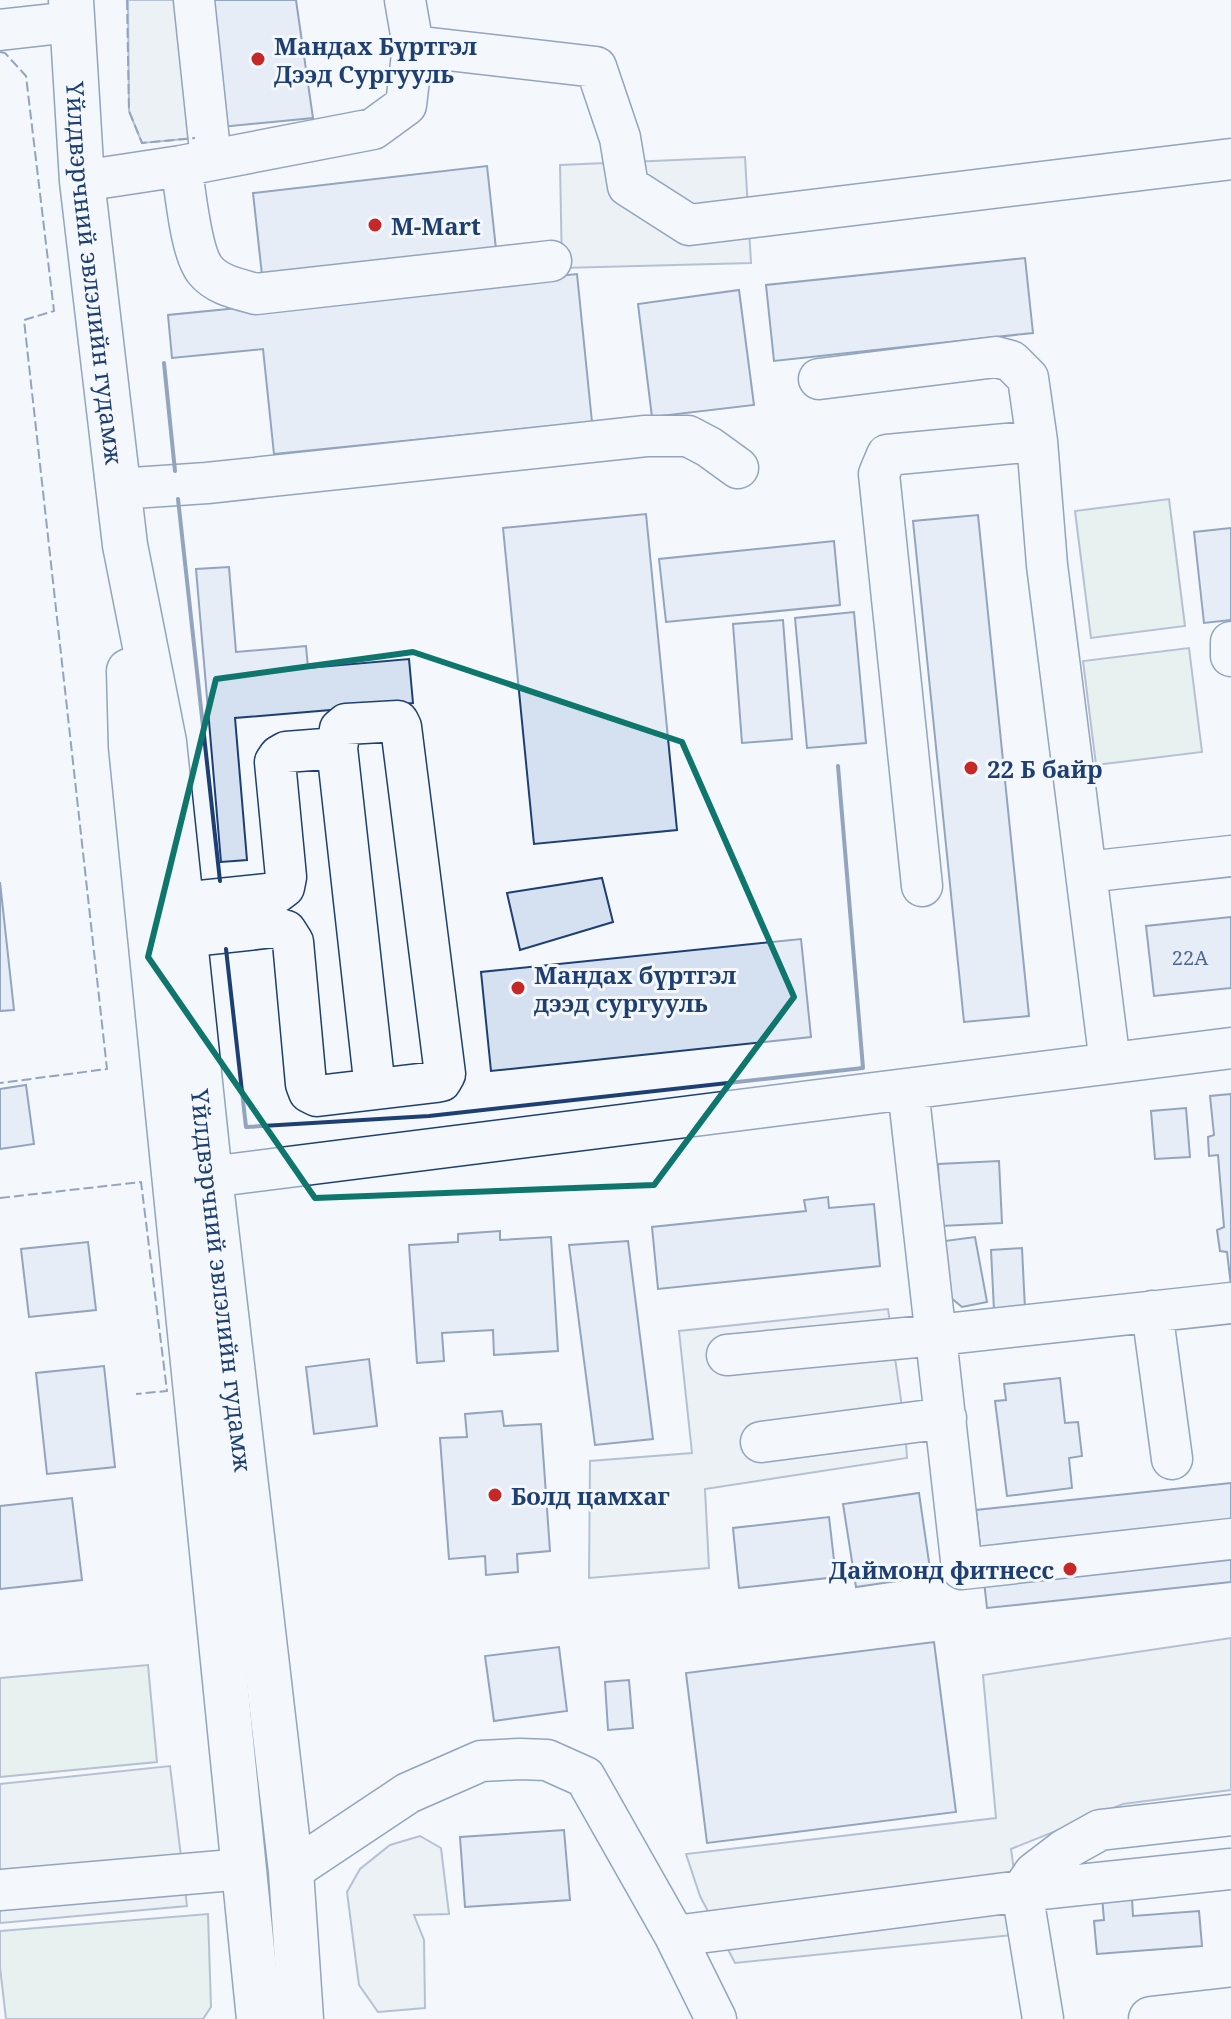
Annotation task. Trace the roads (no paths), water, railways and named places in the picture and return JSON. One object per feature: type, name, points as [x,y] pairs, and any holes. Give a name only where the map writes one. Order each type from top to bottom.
[{"type":"main road","name":"Үйлдвэрчний эвлэлийн гудамж","points":[[71,11],[82,181],[125,545],[164,742],[210,1177],[291,1871],[301,2019]]},
{"type":"main road","name":"Үйлдвэрчний эвлэлийн гудамж","points":[[125,545],[131,746],[259,2019]]},
{"type":"main road","points":[[1151,2019],[1231,2010]]},
{"type":"street","points":[[194,0],[195,247],[205,269],[218,281],[256,294],[551,261]]},
{"type":"street","points":[[82,181],[373,129],[406,105],[413,46],[405,0]]},
{"type":"street","points":[[0,30],[71,11]]},
{"type":"street","points":[[413,46],[596,67],[620,138],[628,186],[689,225],[1231,159]]},
{"type":"street","points":[[819,379],[996,357],[1011,361],[1028,378],[1037,441],[1047,565],[1110,1063]]},
{"type":"street","points":[[118,489],[207,483],[646,436],[688,436],[738,468]]},
{"type":"street","points":[[922,886],[879,474],[887,455],[1037,441]]},
{"type":"street","points":[[1231,642],[1231,656]]},
{"type":"street","points":[[183,920],[274,927],[286,931],[293,942],[309,1092],[317,1096],[436,1082],[441,1081],[445,1074],[398,721],[346,724],[340,729],[337,748],[375,1089]]},
{"type":"street","points":[[183,920],[276,893],[284,887],[286,877],[275,762],[286,752],[337,748]]},
{"type":"street","points":[[1086,872],[1231,856]]},
{"type":"street","points":[[210,1177],[1231,1048]]},
{"type":"street","points":[[908,1089],[962,1569],[1231,1539]]},
{"type":"street","points":[[727,1355],[1231,1303]]},
{"type":"street","points":[[1152,1311],[1172,1459]]},
{"type":"street","points":[[761,1442],[946,1418]]},
{"type":"street","points":[[291,1871],[408,1793],[481,1761],[547,1760],[585,1777],[675,1936],[716,2019]]},
{"type":"street","points":[[1043,2019],[1022,1891],[1034,1873],[1064,1850],[1100,1830],[1231,1815]]},
{"type":"street","points":[[0,1890],[244,1869]]},
{"type":"street","points":[[675,1936],[1022,1891],[1231,1869]]},
{"type":"place","name":"Мандах Бүртгэл Дээд Сургууль","points":[[258,59]]},
{"type":"place","name":"M-Mart","points":[[375,225]]},
{"type":"place","name":"22 Б байр","points":[[971,768]]},
{"type":"place","name":"Мандах бүртгэл дээд сургууль","points":[[518,988]]},
{"type":"place","name":"Болд цамхаг","points":[[495,1495]]},
{"type":"place","name":"Даймонд фитнесс","points":[[1070,1569]]}]
